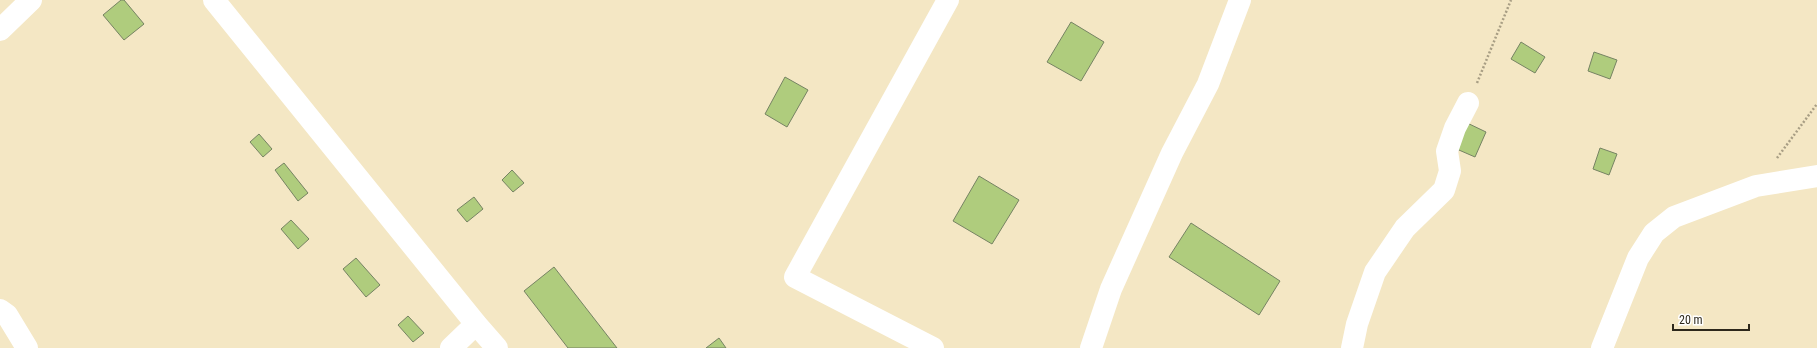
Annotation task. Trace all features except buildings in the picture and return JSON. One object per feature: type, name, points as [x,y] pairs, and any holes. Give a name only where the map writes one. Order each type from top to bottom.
[{"type":"street","points":[[0,30],[31,0]]},
{"type":"street","points":[[214,0],[497,348]]},
{"type":"street","points":[[933,348],[795,277],[948,0]]},
{"type":"street","points":[[1090,348],[1111,289],[1172,153],[1208,84],[1240,0]]},
{"type":"street","points":[[1352,348],[1357,324],[1375,272],[1405,228],[1444,190],[1450,171],[1447,151],[1455,128],[1468,103]]},
{"type":"street","points":[[1602,348],[1638,258],[1654,233],[1674,217],[1756,186],[1817,176]]},
{"type":"street","points":[[0,310],[7,315],[27,348]]},
{"type":"street","points":[[451,348],[476,324]]},
{"type":"path","points":[[1468,103],[1511,0]]},
{"type":"path","points":[[1756,186],[1817,104]]}]
